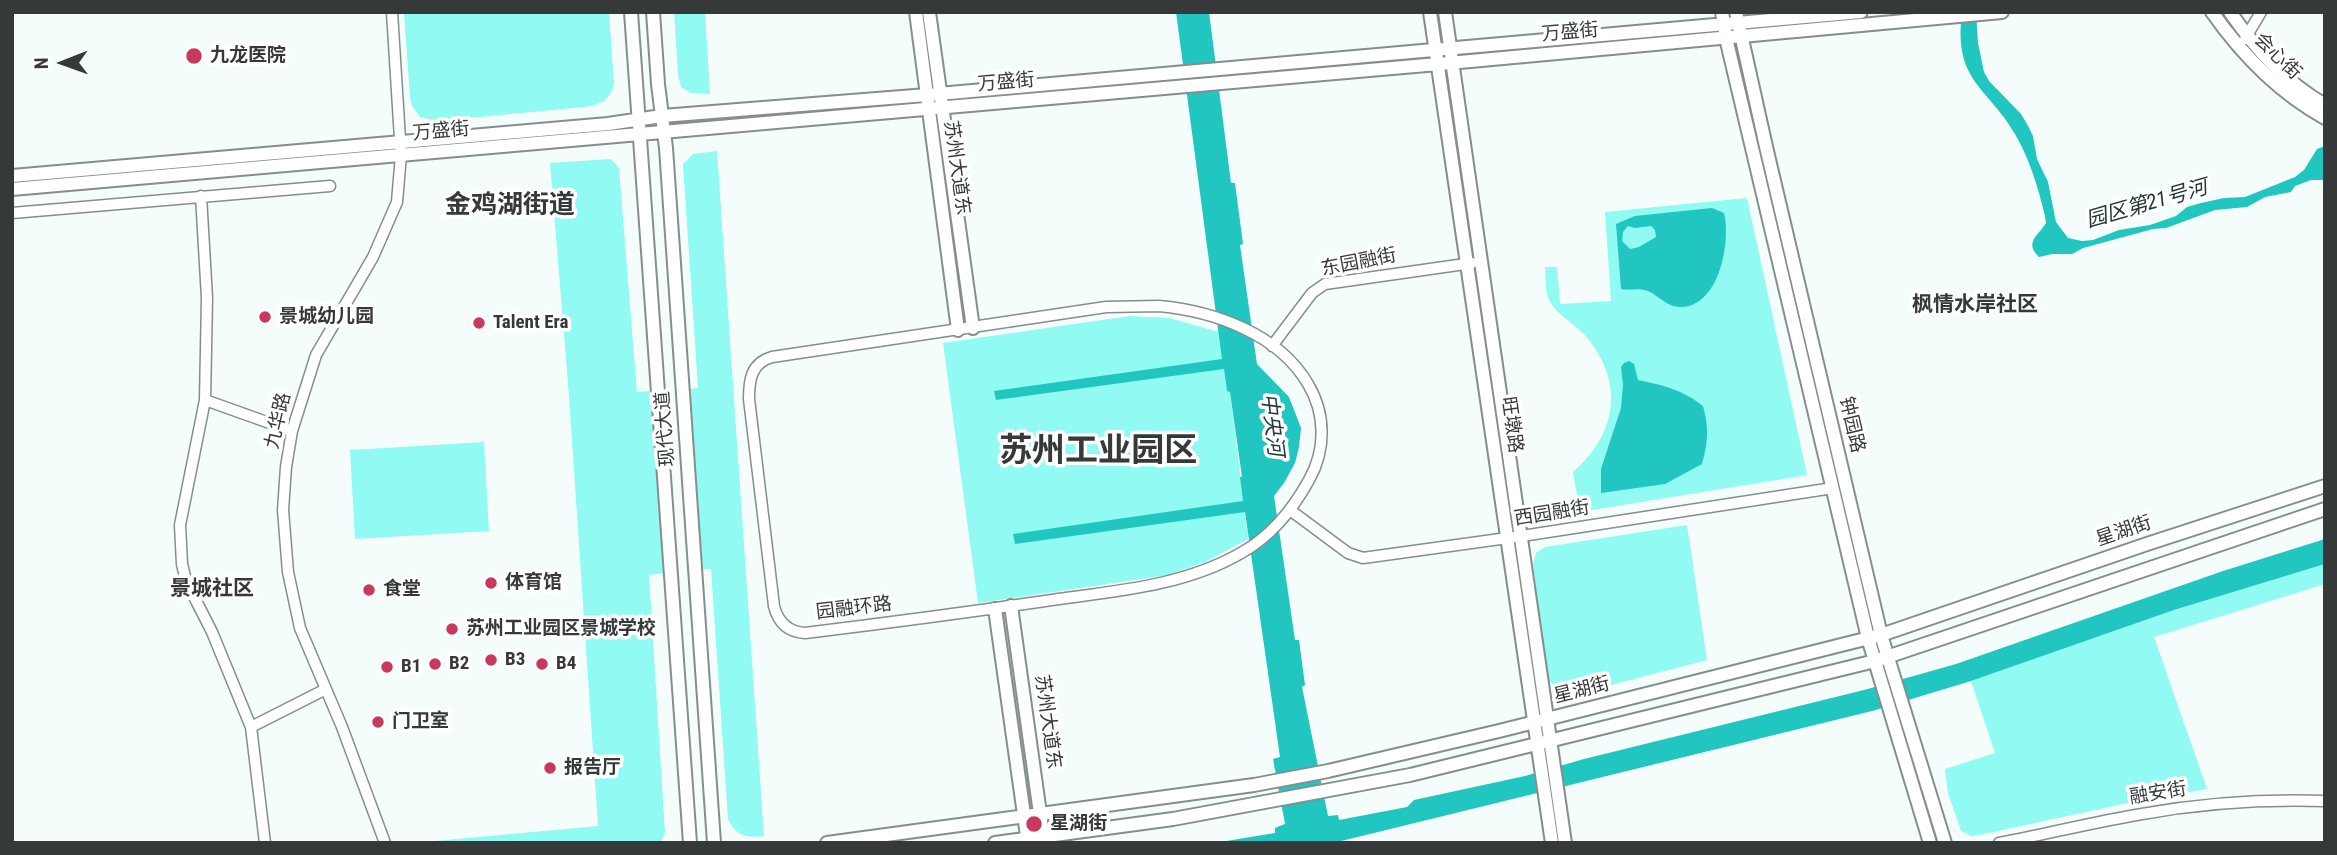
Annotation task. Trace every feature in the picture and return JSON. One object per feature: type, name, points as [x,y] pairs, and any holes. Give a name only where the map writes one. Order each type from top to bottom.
[{"type":"main road","name":"现代大道","points":[[631,12],[690,843]]},
{"type":"main road","name":"现代大道","points":[[653,12],[664,132],[714,843]]},
{"type":"main road","name":"苏州大道东","points":[[916,12],[934,94]]},
{"type":"main road","name":"苏州大道东","points":[[929,12],[934,94],[958,330]]},
{"type":"main road","name":"旺墩路","points":[[1430,12],[1522,536],[1541,721]]},
{"type":"main road","name":"旺墩路","points":[[1445,12],[1508,538],[1552,797],[1565,843]]},
{"type":"main road","name":"万盛街","points":[[12,189],[400,148],[662,116],[1182,73],[1451,48],[1723,18],[1861,12]]},
{"type":"main road","name":"万盛街","points":[[12,176],[400,148],[639,135],[2002,12]]},
{"type":"main road","name":"会心街","points":[[2212,12],[2238,48],[2280,89],[2325,118]]},
{"type":"main road","name":"会心街","points":[[2230,12],[2247,37],[2294,85],[2325,105]]},
{"type":"main road","name":"钟园路","points":[[1737,17],[1875,637]]},
{"type":"main road","name":"钟园路","points":[[1723,18],[1833,488],[1886,679],[1888,709],[1930,843]]},
{"type":"main road","name":"苏州大道东","points":[[936,109],[973,328]]},
{"type":"main road","name":"星湖街","points":[[827,843],[1271,782],[1541,721],[1875,637],[2325,486]]},
{"type":"main road","points":[[995,843],[1044,840],[1173,819],[1410,775],[1545,744],[1881,659],[2325,509]]},
{"type":"main road","name":"苏州大道东","points":[[1010,606],[1044,840]]},
{"type":"main road","name":"苏州大道东","points":[[995,609],[1028,841]]},
{"type":"main road","name":"钟园路","points":[[1886,679],[1902,709],[1945,843]]},
{"type":"main road","name":"旺墩路","points":[[1552,797],[1552,843]]},
{"type":"street","name":"九华路","points":[[385,843],[300,628],[288,572],[284,510],[286,467],[292,431],[316,355],[373,257],[391,220],[399,189],[400,148],[392,12]]},
{"type":"street","points":[[2238,48],[2261,12]]},
{"type":"street","points":[[12,213],[330,186]]},
{"type":"street","points":[[201,196],[207,298],[205,400],[180,525],[182,564],[186,581],[224,658],[251,727],[265,843]]},
{"type":"street","name":"东园融街","points":[[1268,343],[1312,293],[1325,284],[1474,263]]},
{"type":"street","name":"园融环路","points":[[1131,306],[1180,308],[1211,315],[1268,343],[1304,377],[1315,397],[1321,422],[1321,450],[1316,465],[1290,510],[1281,520],[1244,552],[1197,573],[1155,585],[995,609],[800,633],[783,624],[774,606],[749,399],[750,380],[754,369],[763,360],[772,357],[973,328],[1055,314],[1131,306]]},
{"type":"street","points":[[205,400],[292,431]]},
{"type":"street","name":"西园融街","points":[[1290,510],[1348,553],[1363,558],[1833,488]]},
{"type":"street","points":[[251,727],[326,690]]},
{"type":"street","name":"融安街","points":[[1999,843],[2194,806],[2243,801],[2325,801]]},
{"type":"street","points":[[2064,831],[2068,843]]},
{"type":"shaded area","points":[[609,12],[614,84],[612,90],[604,101],[584,107],[438,121],[420,117],[412,106],[410,97],[404,14]]},
{"type":"shaded area","points":[[674,12],[705,12],[710,94],[691,93],[681,87]]},
{"type":"shaded area","points":[[717,151],[764,836],[758,837],[738,832],[728,819],[711,569],[701,569],[689,389],[698,388],[683,164],[693,154]]},
{"type":"shaded area","points":[[611,159],[619,168],[637,392],[651,391],[664,573],[649,575],[665,833],[660,843],[413,843],[598,826],[569,396],[550,163]]},
{"type":"shaded area","points":[[1747,198],[1807,475],[1580,512],[1573,472],[1588,457],[1607,424],[1611,406],[1610,388],[1606,370],[1597,352],[1584,334],[1560,314],[1549,300],[1545,267],[1557,267],[1560,304],[1611,301],[1605,212]]},
{"type":"shaded area","points":[[1130,316],[1169,318],[1219,332],[1227,391],[1230,391],[1248,539],[1205,562],[1168,575],[978,603],[943,343]]},
{"type":"shaded area","points":[[484,442],[489,531],[355,539],[350,450]]},
{"type":"shaded area","points":[[1687,525],[1707,660],[1584,692],[1568,692],[1554,686],[1547,677],[1533,564],[1536,553],[1545,547]]},
{"type":"shaded area","points":[[2325,564],[2325,584],[2154,637],[2207,789],[1979,835],[1972,836],[1961,831],[1948,793],[1945,769],[1995,753],[1971,681],[2174,610]]},
{"type":"water","name":"中央河","points":[[1176,12],[1209,12],[1231,183],[1235,183],[1243,244],[1240,245],[1257,364],[1289,397],[1301,428],[1295,463],[1274,496],[1295,640],[1299,640],[1305,685],[1302,687],[1328,816],[1338,815],[1339,820],[1407,807],[1414,800],[1525,776],[1864,690],[1956,664],[2223,571],[2325,539],[2325,564],[2174,610],[1971,681],[1872,711],[1333,843],[1214,843],[1275,833],[1275,828],[1285,824],[1273,759],[1280,757],[1245,512],[1015,544],[1013,534],[1243,501],[1230,392],[1227,391],[1224,369],[996,400],[994,391],[1222,359]]},
{"type":"water","points":[[1976,12],[1978,43],[1984,72],[2027,124],[2033,136],[2037,159],[2048,182],[2056,222],[2068,238],[2093,240],[2119,230],[2150,225],[2201,203],[2245,197],[2295,177],[2304,170],[2317,149],[2325,146],[2325,180],[2311,180],[2295,186],[2291,192],[2265,197],[2247,207],[2215,210],[2166,228],[2083,248],[2072,254],[2039,257],[2033,243],[2046,223],[2029,164],[2015,134],[1977,84],[1964,59],[1961,22]]},
{"type":"water","points":[[1712,208],[1724,213],[1726,239],[1720,270],[1706,295],[1695,304],[1677,307],[1645,290],[1621,289],[1616,224],[1635,216]],"holes":[[[1628,226],[1651,226],[1656,237],[1630,249],[1622,241],[1623,232]]]},
{"type":"water","points":[[1629,361],[1634,364],[1638,380],[1672,389],[1703,406],[1707,442],[1702,464],[1665,484],[1601,493],[1601,469],[1621,408],[1621,367]]},
{"type":"place","name":"九龙医院","points":[[194,56]]},
{"type":"place","name":"景城幼儿园","points":[[265,317]]},
{"type":"place","name":"Talent Era","points":[[479,323]]},
{"type":"place","name":"体育馆","points":[[491,583]]},
{"type":"place","name":"食堂","points":[[369,590]]},
{"type":"place","name":"苏州工业园区景城学校","points":[[452,629]]},
{"type":"place","name":"B3","points":[[491,660]]},
{"type":"place","name":"B2","points":[[435,664]]},
{"type":"place","name":"B4","points":[[542,664]]},
{"type":"place","name":"B1","points":[[387,667]]},
{"type":"place","name":"门卫室","points":[[378,722]]},
{"type":"place","name":"报告厅","points":[[550,768]]},
{"type":"place","name":"星湖街","points":[[1034,824]]},
{"type":"district","name":"金鸡湖街道","points":[[510,206]]},
{"type":"district","name":"枫情水岸社区","points":[[1975,306]]},
{"type":"district","name":"苏州工业园区","points":[[1098,453]]},
{"type":"district","name":"景城社区","points":[[212,590]]},
{"type":"water label","name":"园区第21号河","points":[[2147,205]]}]
